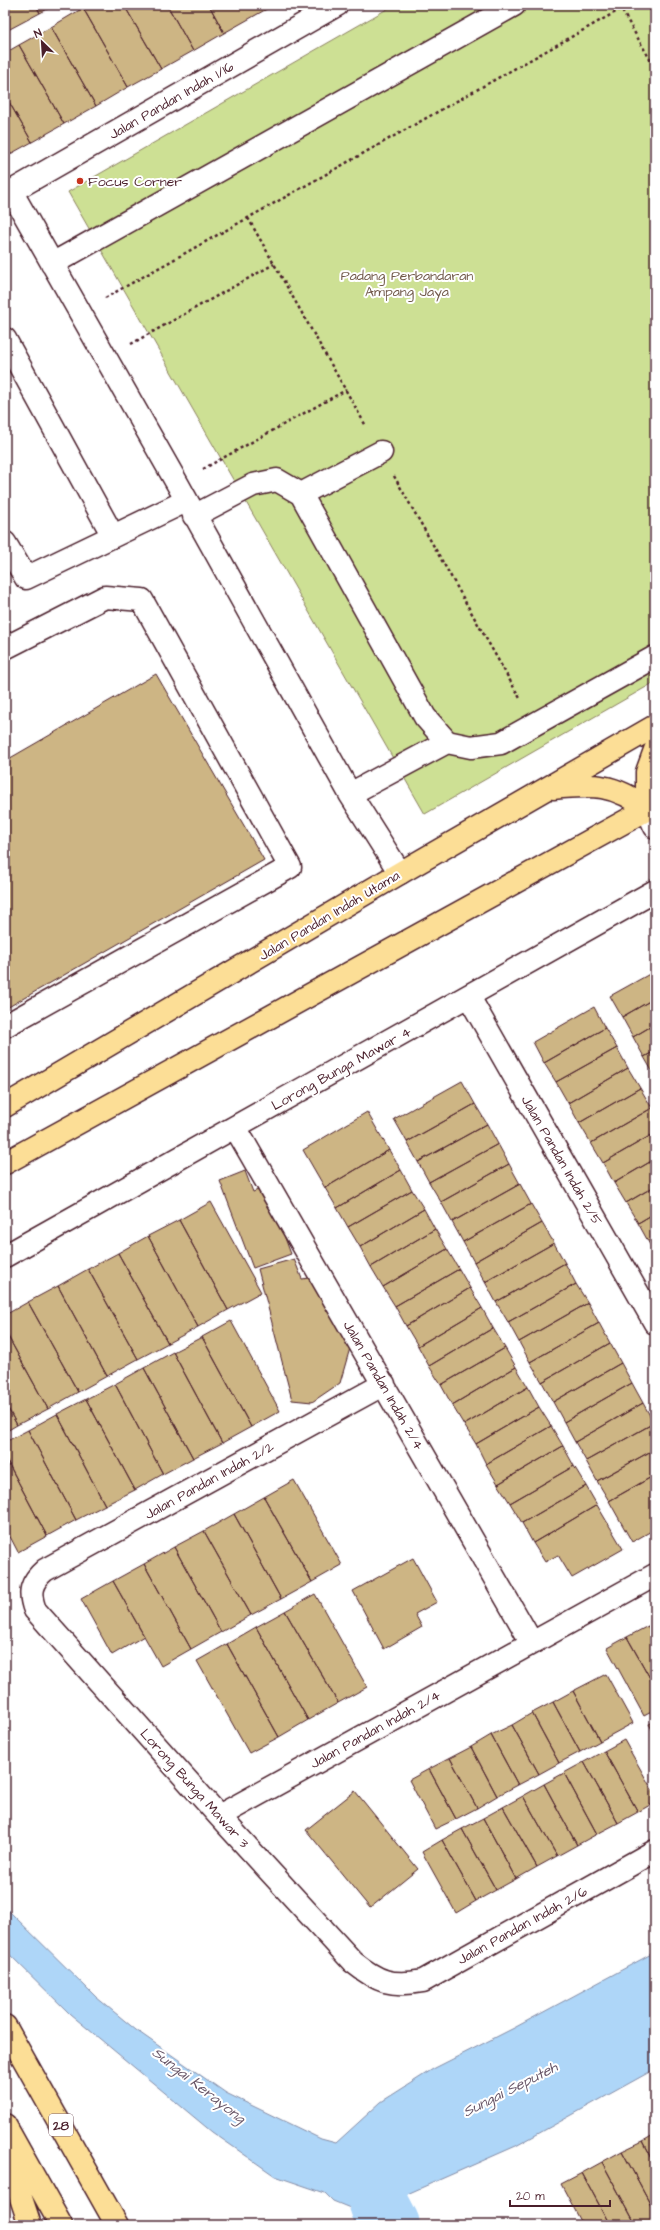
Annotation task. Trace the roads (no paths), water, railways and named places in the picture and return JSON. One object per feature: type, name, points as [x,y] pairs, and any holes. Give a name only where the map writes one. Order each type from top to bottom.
[{"type":"main road","name":"Jalan Pandan Indah Utama","points":[[5,1106],[400,873],[655,726]]},
{"type":"main road","points":[[652,814],[647,772],[655,750]]},
{"type":"main road","points":[[545,789],[601,786],[619,790],[632,797],[652,814]]},
{"type":"main road","points":[[5,1163],[652,814]]},
{"type":"main road","name":"28","points":[[5,2026],[117,2225]]},
{"type":"main road","points":[[5,2125],[61,2225]]},
{"type":"main road","points":[[5,2150],[30,2225]]},
{"type":"street","name":"Jalan Pandan Indah 1/16","points":[[8,193],[337,5]]},
{"type":"street","points":[[52,264],[514,5]]},
{"type":"street","points":[[8,193],[80,312],[185,500],[230,575],[350,794],[400,873]]},
{"type":"street","points":[[5,339],[114,536]]},
{"type":"street","points":[[301,494],[381,452]]},
{"type":"street","points":[[5,543],[26,578],[185,500],[278,480],[301,494],[425,717],[447,742],[471,747],[501,743],[655,657]]},
{"type":"street","points":[[5,648],[105,597],[142,600],[290,867],[5,1026]]},
{"type":"street","points":[[350,794],[447,742]]},
{"type":"street","name":"Lorong Bunga Mawar 4","points":[[5,1256],[470,997],[655,891]]},
{"type":"street","name":"Jalan Pandan Indah 2/5","points":[[470,997],[655,1323]]},
{"type":"street","name":"Jalan Pandan Indah 2/4","points":[[235,1127],[532,1643]]},
{"type":"street","name":"Jalan Pandan Indah 2/2","points":[[36,1578],[45,1570],[384,1384]]},
{"type":"street","name":"Jalan Pandan Indah 2/4","points":[[219,1816],[655,1575]]},
{"type":"street","name":"Lorong Bunga Mawar 3","points":[[36,1578],[31,1587],[31,1598],[36,1610],[219,1816],[353,1962],[368,1974],[385,1983]]},
{"type":"street","name":"Jalan Pandan Indah 2/6","points":[[385,1983],[402,1985],[423,1981],[655,1851]]},
{"type":"water","name":"Sungai Seputeh","points":[[5,1907],[96,1997],[136,2030],[226,2093],[321,2139],[336,2143],[381,2102],[433,2069],[514,2028],[655,1952],[655,2069],[516,2146],[380,2206],[355,2210],[333,2201],[325,2193],[275,2176],[212,2132],[70,2014],[5,1950]]},
{"type":"waterway","name":"Sungai Kerayong","points":[[367,2167],[380,2206],[390,2225]]},
{"type":"place","name":"Focus Corner","points":[[80,181]]},
{"type":"park label","name":"Padang Perbandaran Ampang Jaya","points":[[407,284]]}]
